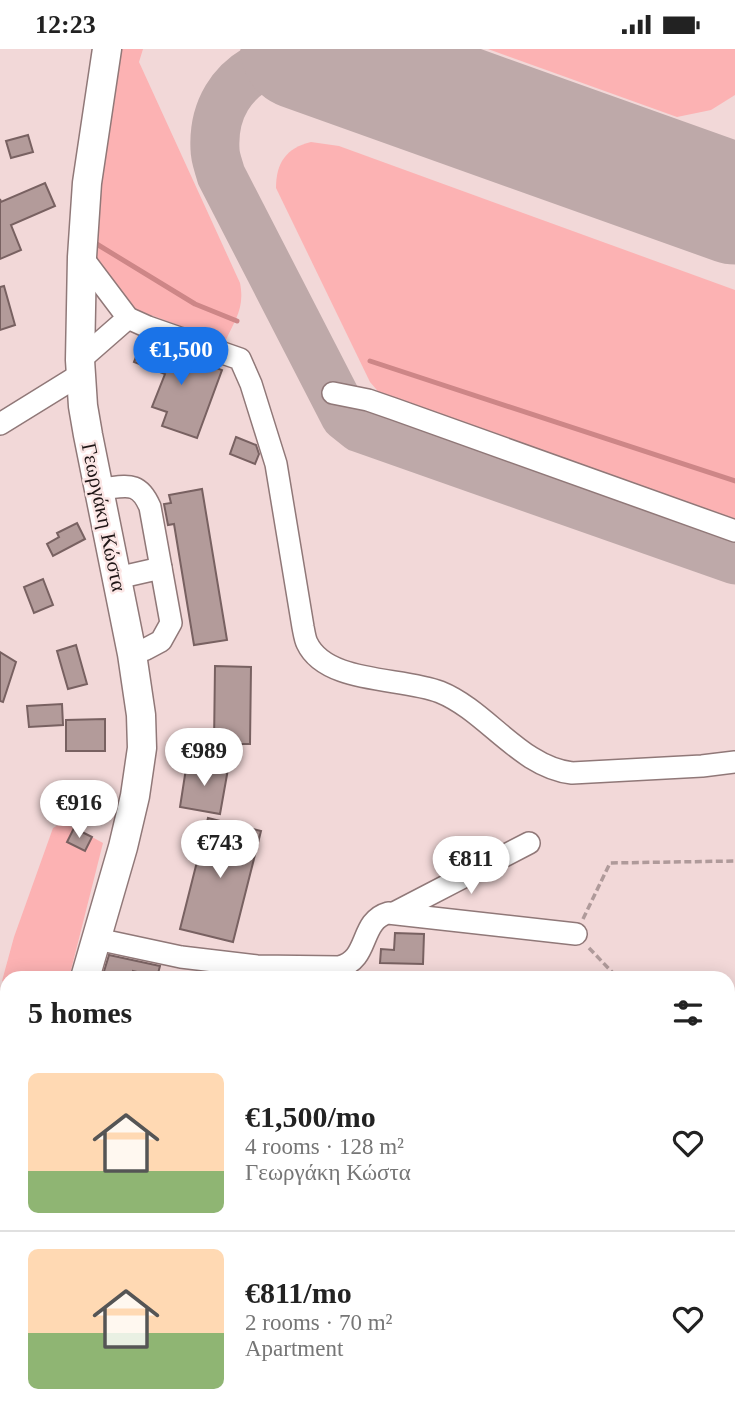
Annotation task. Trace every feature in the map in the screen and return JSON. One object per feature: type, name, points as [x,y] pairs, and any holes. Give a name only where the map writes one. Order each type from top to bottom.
[{"type":"main road","name":"Γεωργάκη Κώστα","points":[[87,971],[135,796],[142,748],[141,715],[132,654],[83,406],[80,367],[82,257],[88,183],[107,49]]},
{"type":"street","points":[[82,257],[128,318],[240,359],[251,384],[276,464],[303,627],[307,643],[316,655],[348,674],[399,682],[443,693],[539,763],[561,772],[702,767],[735,762]]},
{"type":"street","points":[[0,424],[80,367],[128,318]]},
{"type":"street","points":[[333,393],[368,400],[735,531]]},
{"type":"street","points":[[99,489],[139,489],[150,507],[171,623],[161,641],[132,654]]},
{"type":"street","points":[[117,578],[161,568]]},
{"type":"street","points":[[394,913],[529,843]]},
{"type":"street","points":[[97,939],[193,959],[257,966],[339,967],[355,959],[370,927],[377,918],[388,913],[576,934]]},
{"type":"path","points":[[611,971],[576,934],[610,863],[735,861]]},
{"type":"shaded area","points":[[119,49],[143,49],[139,62],[240,283],[240,307],[225,342],[131,308],[91,252]]},
{"type":"shaded area","points":[[488,49],[735,49],[735,95],[711,110],[677,117]]},
{"type":"shaded area","points":[[311,142],[339,146],[735,290],[735,520],[382,396],[370,382],[276,188],[278,171],[284,158],[295,148]]},
{"type":"shaded area","points":[[62,823],[74,828],[85,851],[92,837],[103,843],[71,971],[5,971],[14,937],[53,828]]},
{"type":"building","points":[[28,135],[33,152],[11,158],[6,141]]},
{"type":"building","points":[[45,183],[55,206],[11,225],[21,250],[0,259],[0,199],[1,202]]},
{"type":"building","points":[[4,286],[15,325],[0,330],[0,287]]},
{"type":"building","points":[[143,339],[158,344],[157,347],[222,370],[197,438],[162,426],[167,412],[152,407],[165,374],[134,362]]},
{"type":"building","points":[[236,437],[256,445],[259,454],[255,464],[230,454]]},
{"type":"building","points":[[202,489],[227,640],[194,645],[174,524],[168,525],[164,504],[171,503],[169,495]]},
{"type":"building","points":[[77,523],[85,539],[53,556],[47,544],[59,537],[57,533]]},
{"type":"building","points":[[43,579],[53,605],[34,613],[24,587]]},
{"type":"building","points":[[76,645],[87,684],[68,689],[57,651]]},
{"type":"building","points":[[0,652],[16,662],[3,702],[0,701]]},
{"type":"building","points":[[215,666],[251,667],[250,744],[214,744]]},
{"type":"building","points":[[62,704],[63,725],[29,727],[27,706]]},
{"type":"building","points":[[105,719],[105,751],[66,751],[66,720]]},
{"type":"building","points":[[187,762],[228,769],[220,814],[180,807]]},
{"type":"building","points":[[208,818],[261,831],[233,942],[180,929]]},
{"type":"building","points":[[74,828],[92,837],[85,851],[67,842]]},
{"type":"building","points":[[395,933],[424,934],[423,964],[380,963],[381,949],[394,950]]},
{"type":"building","points":[[109,955],[160,966],[159,971],[104,971]]},
{"type":"waterway","points":[[95,243],[195,304],[237,321]]},
{"type":"waterway","points":[[370,361],[735,481]]},
{"type":"taxiway","points":[[339,49],[366,69],[389,81]]},
{"type":"taxiway","points":[[345,65],[316,57],[294,56],[254,70],[234,87],[227,98],[221,109],[215,135],[216,159],[221,175],[345,416],[360,428],[735,560]]},
{"type":"taxiway","points":[[695,190],[735,196]]},
{"type":"runway","points":[[301,49],[735,204]]}]
